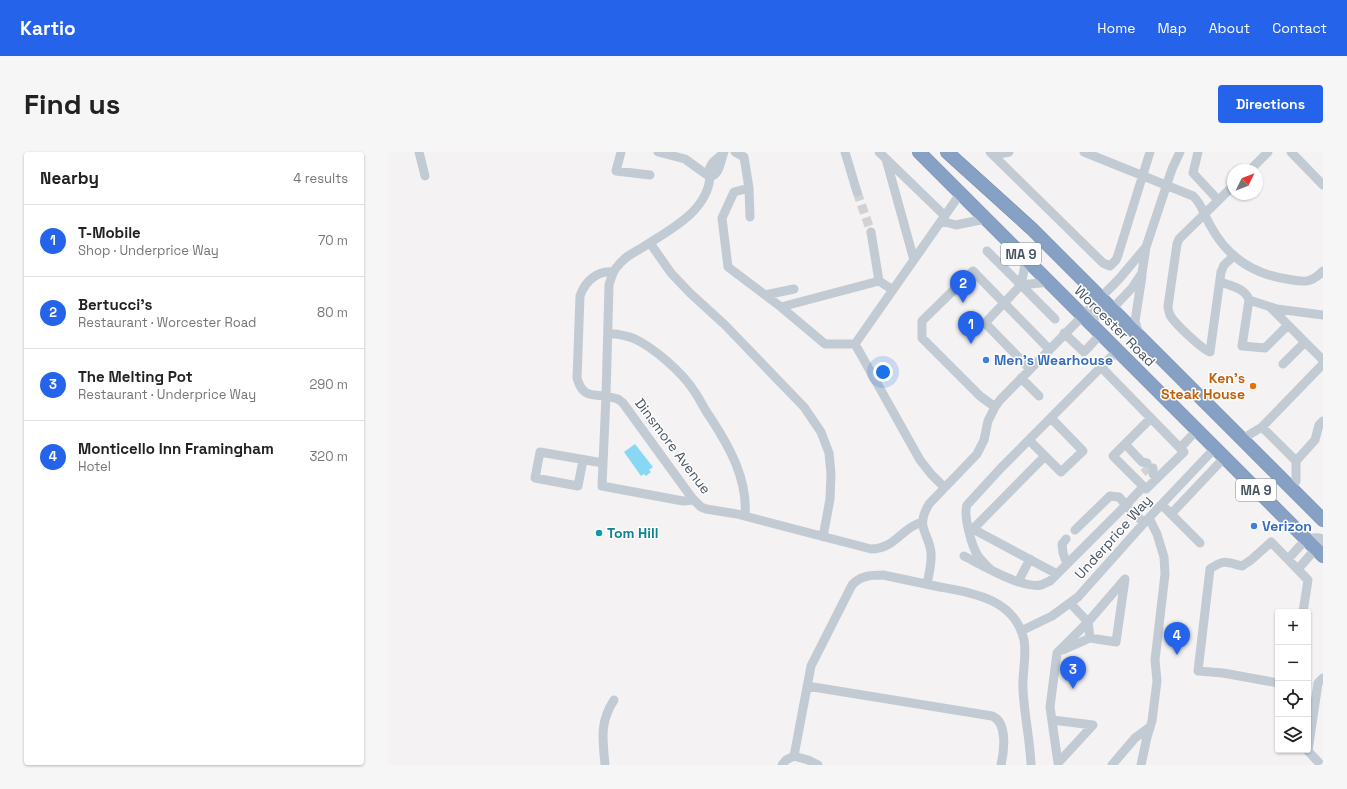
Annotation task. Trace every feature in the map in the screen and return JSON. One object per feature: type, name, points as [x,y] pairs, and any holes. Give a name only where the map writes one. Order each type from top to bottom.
[{"type":"highway","name":"Worcester Road","points":[[919,152],[1224,458],[1318,545]]},
{"type":"highway","name":"Worcester Road","points":[[952,154],[1021,218],[1323,520]]},
{"type":"street","points":[[418,152],[425,176]]},
{"type":"street","points":[[621,152],[616,171],[650,175]]},
{"type":"street","points":[[658,152],[686,159],[710,177]]},
{"type":"street","points":[[735,152],[744,157],[749,188],[750,217]]},
{"type":"street","points":[[845,152],[858,192]]},
{"type":"street","points":[[879,152],[943,219],[956,225],[986,219]]},
{"type":"street","points":[[993,154],[1009,152]]},
{"type":"street","points":[[1086,152],[1193,196],[1200,204],[1216,236],[1234,256],[1254,270],[1279,278],[1309,282],[1323,271]]},
{"type":"street","points":[[993,154],[1106,265],[1110,266],[1113,264],[1118,255],[1149,152]]},
{"type":"street","points":[[1142,339],[1138,332],[1136,321],[1146,247],[1180,152]]},
{"type":"street","points":[[1198,152],[1193,169],[1194,175],[1218,200]]},
{"type":"street","points":[[1256,164],[1268,152]]},
{"type":"street","points":[[1291,152],[1323,185]]},
{"type":"street","points":[[694,500],[683,501],[602,486],[609,285],[613,272],[622,261],[687,217],[700,204],[708,190],[711,165],[723,153]]},
{"type":"street","points":[[886,159],[914,260]]},
{"type":"street","points":[[749,188],[734,192],[722,218],[728,267],[781,307],[825,344],[855,344]]},
{"type":"street","points":[[1227,192],[1177,242],[1168,309],[1169,314],[1174,320],[1203,348],[1210,352],[1223,267],[1234,256]]},
{"type":"street","points":[[855,344],[960,194]]},
{"type":"street","points":[[871,232],[879,281]]},
{"type":"street","points":[[650,242],[671,273],[690,293],[725,325],[804,407],[821,432],[828,453],[831,474],[830,499],[823,537]]},
{"type":"street","points":[[927,584],[931,550],[922,522],[928,504],[977,454],[981,447],[988,421],[995,407],[1064,333],[1119,279],[1146,247]]},
{"type":"street","points":[[987,251],[1055,319]]},
{"type":"street","points":[[1026,260],[1021,285],[985,323],[1030,369]]},
{"type":"street","points":[[995,407],[980,396],[922,338],[922,321],[973,271],[1049,349]]},
{"type":"street","name":"Dinsmore Avenue","points":[[613,272],[602,272],[597,274],[588,281],[580,296],[577,378],[581,389],[590,395],[606,396],[618,399],[628,409],[694,500],[700,506],[706,509],[745,516],[862,548],[879,549],[885,547],[911,527],[922,522]]},
{"type":"street","points":[[1082,315],[1098,316],[1112,309],[1132,288],[1142,273]]},
{"type":"street","points":[[781,307],[879,281],[893,290]]},
{"type":"street","points":[[1021,285],[1049,282]]},
{"type":"street","points":[[1220,282],[1241,290],[1247,295],[1249,300],[1242,346],[1265,348],[1288,325]]},
{"type":"street","points":[[765,295],[794,289]]},
{"type":"street","points":[[1249,300],[1270,307],[1323,315]]},
{"type":"street","points":[[1270,307],[1323,360]]},
{"type":"street","points":[[608,333],[626,336],[639,342],[674,368],[694,390],[723,438],[735,462],[745,492],[745,516]]},
{"type":"street","points":[[1064,333],[1084,352],[1101,334]]},
{"type":"street","points":[[1283,364],[1305,342]]},
{"type":"street","points":[[855,344],[920,460],[944,487]]},
{"type":"street","points":[[991,570],[977,556],[971,530],[965,517],[966,505],[1117,351]]},
{"type":"street","points":[[1242,439],[1249,433],[1262,427],[1323,364]]},
{"type":"street","points":[[1101,367],[1184,452],[1149,469]]},
{"type":"street","points":[[1021,378],[1039,396]]},
{"type":"street","points":[[1029,440],[1061,472],[1083,450],[1051,418]]},
{"type":"street","points":[[1144,487],[1113,456],[1151,418]]},
{"type":"street","points":[[1292,489],[1296,481],[1296,461],[1315,440],[1319,427],[1323,421]]},
{"type":"street","points":[[1262,427],[1296,461]]},
{"type":"street","points":[[1180,448],[1197,430]]},
{"type":"street","points":[[1125,444],[1149,469]]},
{"type":"street","name":"Underprice Way","points":[[1021,631],[1043,621],[1070,603],[1086,588],[1146,521],[1215,448]]},
{"type":"street","points":[[583,460],[578,486],[535,478],[540,452],[603,463]]},
{"type":"street","points":[[971,530],[1045,456]]},
{"type":"street","points":[[1171,514],[1224,458]]},
{"type":"street","points":[[964,556],[1018,582],[1029,585],[1042,585],[1050,581],[1144,487],[1146,489],[1149,469]]},
{"type":"street","points":[[1075,530],[1110,496],[1119,497],[1126,505],[1146,521],[1157,534],[1165,565],[1155,660],[1157,681],[1150,727],[1141,765]]},
{"type":"street","points":[[1304,501],[1314,507],[1323,509]]},
{"type":"street","points":[[1162,504],[1200,543]]},
{"type":"street","points":[[971,530],[1057,574]]},
{"type":"street","points":[[1066,539],[1062,544],[1063,553],[1067,564]]},
{"type":"street","points":[[1275,682],[1223,673],[1198,671],[1210,569],[1219,562],[1228,562],[1242,566],[1271,542],[1308,580],[1303,609]]},
{"type":"street","points":[[1288,559],[1318,545]]},
{"type":"street","points":[[1298,569],[1318,545]]},
{"type":"street","points":[[1018,582],[1030,559]]},
{"type":"street","points":[[794,756],[807,686],[814,659],[848,592],[856,581],[862,577],[874,575],[974,593],[992,600],[1012,617],[1021,631],[1025,649],[1023,685],[1031,765]]},
{"type":"street","points":[[1052,720],[1093,725],[1058,763],[1050,707],[1057,653],[1088,622],[1125,579],[1116,642],[1090,638],[1057,653]]},
{"type":"street","points":[[1070,603],[1088,622],[1090,638]]},
{"type":"street","points":[[1321,765],[1308,750],[1318,683],[1323,678]]},
{"type":"street","points":[[807,686],[995,717],[1000,725],[1004,742],[1001,765]]},
{"type":"street","points":[[605,765],[602,725],[614,700]]},
{"type":"street","points":[[1112,765],[1136,738],[1150,727]]},
{"type":"street","points":[[782,765],[786,760],[794,756],[818,765]]},
{"type":"water","points":[[635,444],[653,467],[649,470],[651,472],[646,476],[644,474],[641,476],[624,452]]},
{"type":"tunnel","points":[[857,192],[871,232]]},
{"type":"tunnel","points":[[1144,467],[1149,473]]},
{"type":"place","name":"Bertucci's","points":[[963,303]]},
{"type":"place","name":"T-Mobile","points":[[971,344]]},
{"type":"place","name":"Men's Wearhouse","points":[[986,360]]},
{"type":"place","name":"Ken's Steak House","points":[[1253,386]]},
{"type":"place","name":"Verizon","points":[[1254,526]]},
{"type":"place","name":"Tom Hill","points":[[599,533]]},
{"type":"place","name":"Monticello Inn Framingham","points":[[1177,655]]},
{"type":"place","name":"The Melting Pot","points":[[1073,689]]}]
